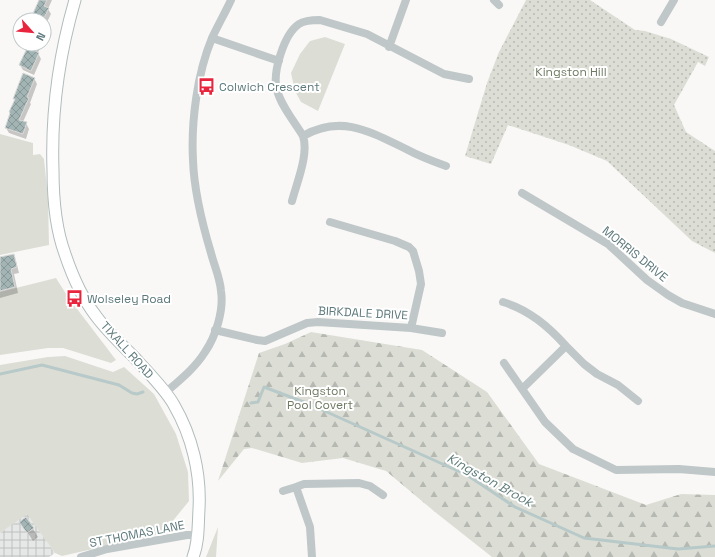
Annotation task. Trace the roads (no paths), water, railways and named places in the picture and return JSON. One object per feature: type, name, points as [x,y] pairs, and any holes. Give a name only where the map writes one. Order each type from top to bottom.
[{"type":"street","name":"TIXALL ROAD","points":[[75,0],[62,53],[56,92],[52,148],[54,210],[58,233],[72,273],[96,316],[174,404],[192,444],[199,487],[197,536],[193,557]]},
{"type":"street","points":[[165,393],[190,371],[206,351],[215,330],[221,310],[221,290],[201,218],[196,188],[192,135],[198,89],[205,61],[212,38],[231,0]]},
{"type":"street","points":[[390,46],[406,0]]},
{"type":"street","points":[[661,22],[674,0]]},
{"type":"street","points":[[292,201],[305,151],[305,142],[277,91],[274,80],[279,61],[288,38],[293,29],[299,24],[312,20],[325,21],[367,34],[444,74],[469,79]]},
{"type":"street","points":[[212,38],[279,61]]},
{"type":"street","points":[[303,136],[323,127],[337,125],[363,129],[375,133],[407,150],[446,166]]},
{"type":"street","name":"MORRIS DRIVE","points":[[522,193],[608,244],[647,280],[668,296],[682,303],[715,314]]},
{"type":"street","points":[[330,222],[395,241],[409,247],[413,251],[420,271],[421,284],[411,328]]},
{"type":"street","points":[[503,302],[516,306],[536,318],[597,374],[618,385],[638,400]]},
{"type":"street","name":"BIRKDALE DRIVE","points":[[215,330],[262,341],[271,339],[307,323],[318,322],[411,328],[442,332]]},
{"type":"street","points":[[522,388],[566,346]]},
{"type":"street","points":[[504,363],[545,422],[573,449],[616,470],[679,469],[715,472]]},
{"type":"street","points":[[282,492],[304,484],[348,482],[370,486],[383,495]]},
{"type":"street","points":[[296,487],[310,527],[312,557]]},
{"type":"street","name":"ST THOMAS LANE","points":[[81,557],[107,549],[188,535],[197,536]]},
{"type":"waterway","name":"Kingston Brook","points":[[0,374],[42,365],[119,385],[132,393],[137,394],[143,392]]},
{"type":"waterway","name":"Kingston Brook","points":[[251,403],[258,402],[264,387],[309,404],[467,475],[515,507],[584,538],[678,549],[715,546]]},
{"type":"place","name":"Colwich Crescent","points":[[206,87]]},
{"type":"place","name":"Wolseley Road","points":[[74,299]]},
{"type":"park label","name":"Kingston Hill","points":[[571,72]]},
{"type":"park label","name":"Kingston Pool Covert","points":[[320,398]]}]
